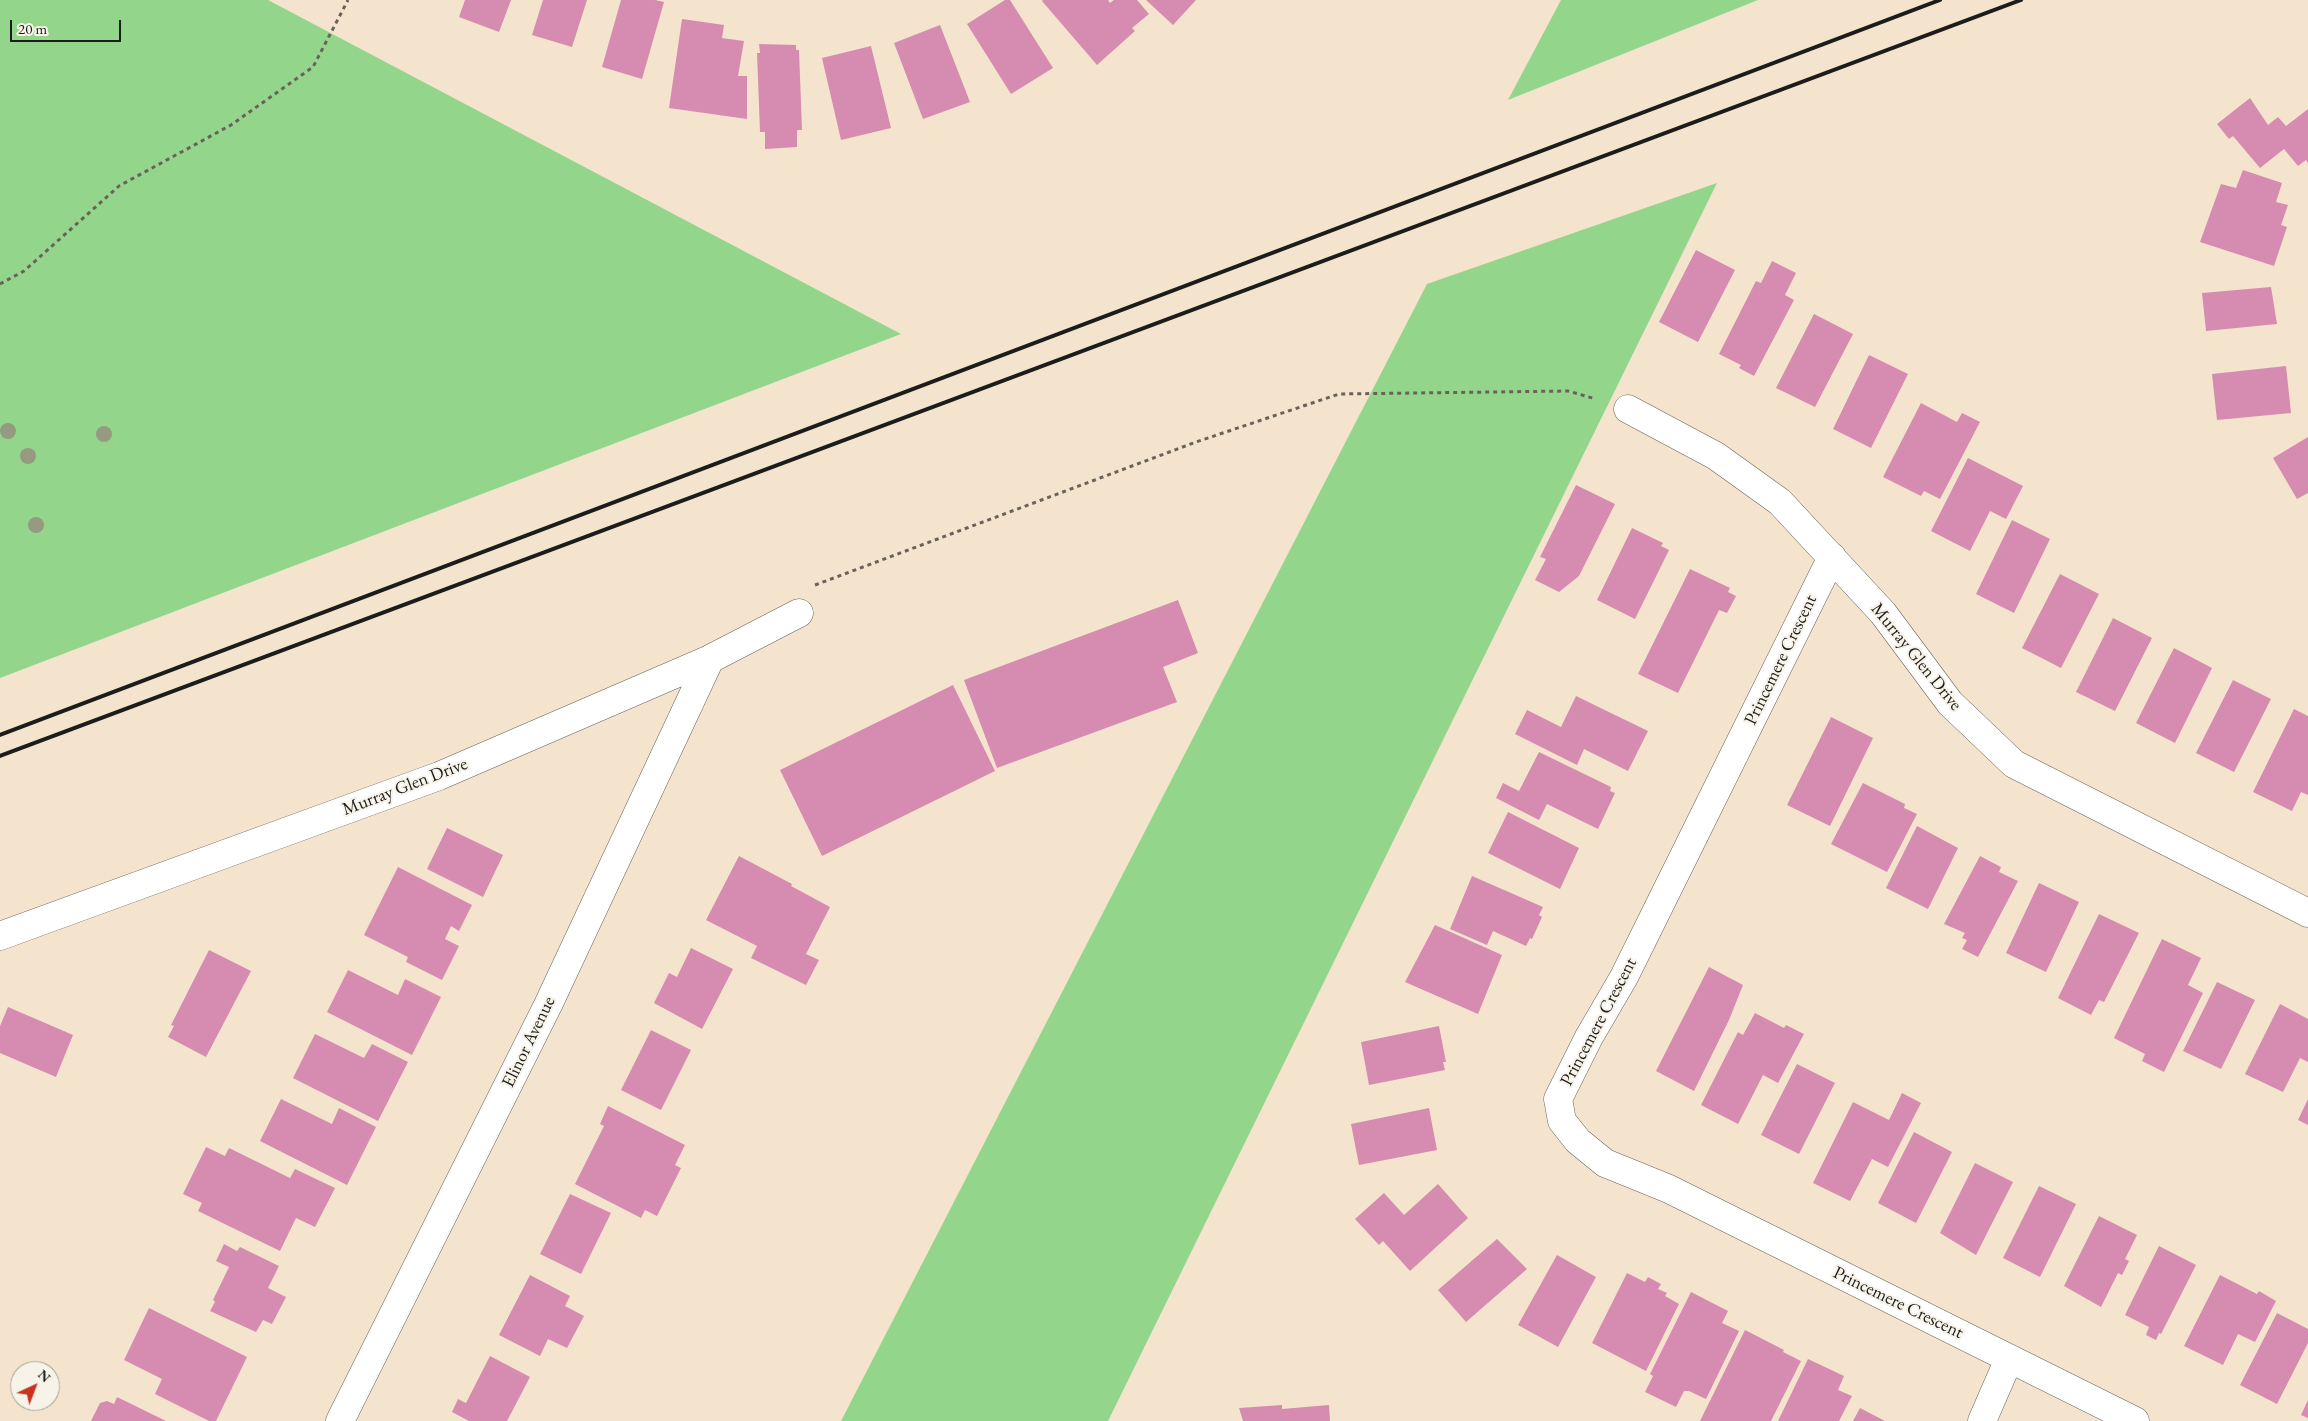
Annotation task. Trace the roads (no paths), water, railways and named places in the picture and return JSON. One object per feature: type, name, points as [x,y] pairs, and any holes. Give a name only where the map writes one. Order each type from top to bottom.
[{"type":"street","name":"Murray Glen Drive","points":[[1628,409],[1724,462],[1780,502],[1883,612],[1950,703],[2014,764],[2308,913]]},
{"type":"street","name":"Princemere Crescent","points":[[1832,557],[1624,977],[1589,1037],[1558,1099],[1562,1121],[1578,1142],[1605,1163],[1669,1189],[2135,1421]]},
{"type":"street","name":"Murray Glen Drive","points":[[0,936],[439,776],[710,659],[799,614]]},
{"type":"street","name":"Elinor Avenue","points":[[340,1421],[548,1005],[710,659]]},
{"type":"street","points":[[1982,1421],[2009,1359]]},
{"type":"railway","points":[[0,735],[1940,0]]},
{"type":"railway","points":[[0,756],[2021,0]]}]
